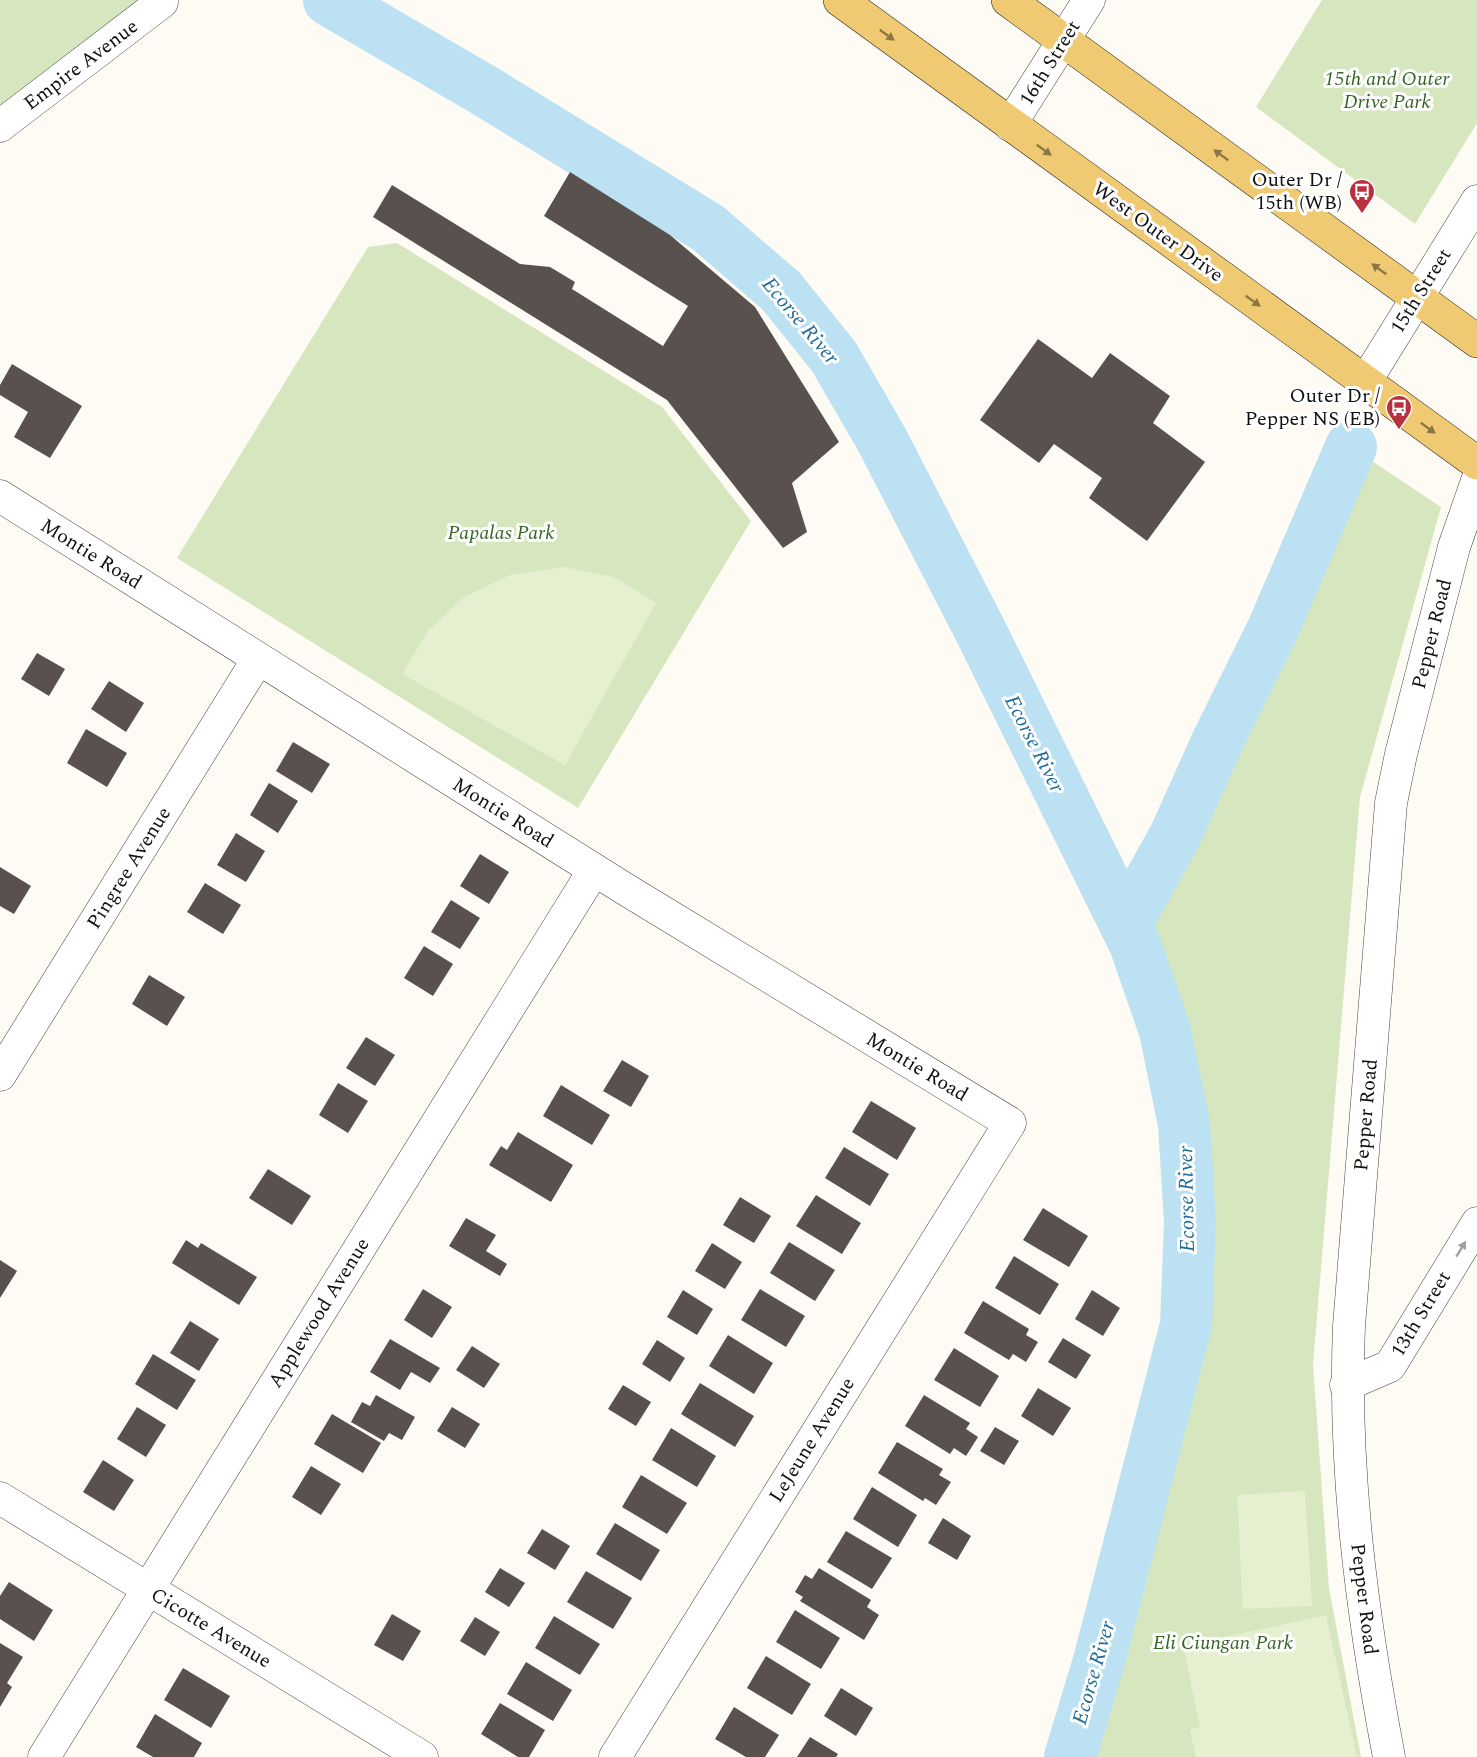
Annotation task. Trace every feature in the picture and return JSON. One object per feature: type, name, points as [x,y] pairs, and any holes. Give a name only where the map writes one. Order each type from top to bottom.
[{"type":"main road","name":"West Outer Drive","points":[[840,0],[1477,463]]},
{"type":"main road","points":[[1008,0],[1477,341]]},
{"type":"street","name":"16th Street","points":[[1010,125],[1089,0]]},
{"type":"street","name":"Empire Avenue","points":[[0,126],[162,2]]},
{"type":"street","name":"15th Street","points":[[1365,382],[1477,201]]},
{"type":"street","name":"Pepper Road","points":[[1389,1757],[1362,1596],[1349,1471],[1346,1385],[1350,1314],[1391,803],[1401,754],[1454,547],[1477,481]]},
{"type":"street","name":"Montie Road","points":[[0,496],[594,870],[1010,1123]]},
{"type":"street","name":"Pingree Avenue","points":[[0,1076],[258,660]]},
{"type":"street","name":"Applewood Avenue","points":[[44,1757],[594,870]]},
{"type":"street","name":"LeJeune Avenue","points":[[615,1757],[1010,1123]]},
{"type":"street","name":"13th Street","points":[[1346,1385],[1390,1365],[1477,1223]]},
{"type":"street","name":"Cicotte Avenue","points":[[0,1498],[422,1757]]},
{"type":"green space","points":[[0,0],[141,0],[0,107]]},
{"type":"green space","name":"15th and Outer Drive Park","points":[[1322,0],[1477,0],[1477,123],[1415,224],[1256,107]]},
{"type":"green space","name":"Papalas Park","points":[[397,243],[662,407],[751,521],[578,808],[177,558],[368,247]]},
{"type":"green space","name":"Eli Ciungan Park","points":[[1351,447],[1441,507],[1360,797],[1313,1365],[1329,1588],[1361,1757],[1070,1757],[1099,1661],[1186,1325],[1190,1222],[1184,1124],[1165,1031],[1126,924],[1175,836],[1273,629]]},
{"type":"green space","points":[[564,567],[614,577],[656,603],[565,765],[402,674],[428,631],[464,597],[510,575]]},
{"type":"green space","points":[[1305,1491],[1312,1606],[1243,1609],[1237,1495]]},
{"type":"green space","points":[[1326,1615],[1357,1757],[1196,1757],[1190,1730],[1200,1727],[1183,1646]]},
{"type":"building","points":[[570,172],[670,235],[755,307],[839,442],[792,483],[807,532],[783,548],[667,400],[373,217],[392,185],[520,264],[550,267],[575,282],[572,289],[663,346],[688,306],[544,216]]},
{"type":"building","points":[[1038,339],[1092,378],[1110,353],[1170,396],[1153,423],[1205,462],[1147,541],[1089,498],[1102,478],[1054,444],[1039,463],[980,420]]},
{"type":"building","points":[[12,364],[82,406],[50,458],[14,437],[28,412],[0,395],[0,385]]},
{"type":"building","points":[[37,653],[65,669],[49,696],[21,679]]},
{"type":"building","points":[[109,681],[144,703],[126,732],[91,709]]},
{"type":"building","points":[[86,729],[127,753],[107,787],[67,763]]},
{"type":"building","points":[[293,742],[330,764],[312,793],[276,771]]},
{"type":"building","points":[[269,783],[298,801],[278,833],[250,815]]},
{"type":"building","points":[[236,833],[265,851],[246,882],[217,865]]},
{"type":"building","points":[[480,854],[509,872],[489,904],[460,886]]},
{"type":"building","points":[[0,867],[31,886],[14,914],[0,906]]},
{"type":"building","points":[[205,883],[241,905],[223,934],[187,912]]},
{"type":"building","points":[[451,900],[480,918],[460,949],[431,932]]},
{"type":"building","points":[[424,946],[453,964],[433,996],[404,978]]},
{"type":"building","points":[[149,975],[185,997],[167,1026],[132,1004]]},
{"type":"building","points":[[366,1037],[395,1055],[375,1086],[346,1068]]},
{"type":"building","points":[[622,1060],[649,1076],[631,1107],[603,1091]]},
{"type":"building","points":[[338,1083],[368,1101],[348,1133],[319,1115]]},
{"type":"building","points":[[561,1085],[610,1115],[592,1145],[543,1116]]},
{"type":"building","points":[[871,1101],[916,1128],[897,1160],[852,1132]]},
{"type":"building","points":[[518,1132],[573,1165],[551,1202],[489,1165],[501,1146],[507,1150]]},
{"type":"building","points":[[844,1147],[889,1174],[870,1206],[825,1178]]},
{"type":"building","points":[[268,1169],[311,1196],[292,1225],[249,1198]]},
{"type":"building","points":[[816,1195],[861,1223],[842,1254],[796,1226]]},
{"type":"building","points":[[740,1197],[771,1216],[754,1243],[723,1225]]},
{"type":"building","points":[[1043,1208],[1088,1236],[1069,1267],[1023,1240]]},
{"type":"building","points":[[466,1218],[496,1235],[486,1251],[507,1264],[500,1276],[449,1246]]},
{"type":"building","points":[[186,1240],[198,1248],[201,1243],[257,1277],[239,1305],[172,1263]]},
{"type":"building","points":[[789,1242],[835,1270],[815,1301],[770,1273]]},
{"type":"building","points":[[712,1243],[742,1262],[725,1289],[695,1271]]},
{"type":"building","points":[[1014,1256],[1059,1284],[1040,1315],[995,1288]]},
{"type":"building","points":[[0,1260],[17,1271],[0,1298]]},
{"type":"building","points":[[423,1289],[452,1307],[432,1338],[404,1320]]},
{"type":"building","points":[[760,1289],[805,1316],[786,1347],[741,1320]]},
{"type":"building","points":[[683,1290],[713,1309],[697,1335],[667,1317]]},
{"type":"building","points":[[1092,1290],[1120,1308],[1103,1336],[1075,1319]]},
{"type":"building","points":[[983,1301],[1029,1329],[1026,1335],[1038,1342],[1026,1362],[1013,1354],[1009,1360],[964,1333]]},
{"type":"building","points":[[190,1321],[219,1339],[199,1371],[170,1353]]},
{"type":"building","points":[[728,1335],[773,1363],[754,1394],[709,1366]]},
{"type":"building","points":[[1063,1338],[1091,1355],[1076,1379],[1048,1362]]},
{"type":"building","points":[[390,1339],[440,1368],[430,1383],[411,1372],[400,1390],[370,1372]]},
{"type":"building","points":[[657,1340],[685,1358],[670,1382],[642,1364]]},
{"type":"building","points":[[472,1346],[500,1364],[484,1388],[456,1370]]},
{"type":"building","points":[[954,1348],[999,1376],[980,1407],[934,1380]]},
{"type":"building","points":[[153,1354],[196,1380],[177,1410],[135,1384]]},
{"type":"building","points":[[700,1383],[754,1416],[735,1447],[681,1414]]},
{"type":"building","points":[[623,1385],[651,1402],[636,1426],[608,1409]]},
{"type":"building","points":[[1038,1388],[1071,1408],[1053,1436],[1021,1416]]},
{"type":"building","points":[[376,1395],[415,1417],[402,1440],[389,1433],[384,1441],[351,1422],[362,1402],[370,1406]]},
{"type":"building","points":[[924,1395],[970,1423],[966,1429],[978,1437],[966,1456],[954,1448],[950,1454],[905,1426]]},
{"type":"building","points":[[137,1407],[166,1425],[146,1457],[117,1439]]},
{"type":"building","points":[[452,1407],[480,1424],[465,1448],[437,1431]]},
{"type":"building","points":[[332,1414],[381,1443],[363,1473],[314,1444]]},
{"type":"building","points":[[995,1427],[1019,1441],[1004,1465],[980,1451]]},
{"type":"building","points":[[671,1428],[716,1456],[697,1487],[652,1460]]},
{"type":"building","points":[[897,1442],[943,1469],[939,1475],[951,1482],[936,1505],[925,1498],[923,1501],[878,1473]]},
{"type":"building","points":[[103,1460],[134,1480],[114,1511],[83,1492]]},
{"type":"building","points":[[311,1466],[341,1484],[321,1515],[292,1497]]},
{"type":"building","points":[[641,1475],[687,1503],[667,1534],[622,1507]]},
{"type":"building","points":[[872,1487],[917,1515],[898,1547],[853,1519]]},
{"type":"building","points":[[943,1518],[971,1536],[957,1560],[928,1543]]},
{"type":"building","points":[[615,1523],[660,1550],[641,1581],[596,1554]]},
{"type":"building","points":[[542,1529],[570,1546],[555,1570],[527,1553]]},
{"type":"building","points":[[846,1531],[892,1558],[872,1589],[827,1562]]},
{"type":"building","points":[[500,1568],[525,1583],[509,1607],[485,1592]]},
{"type":"building","points":[[819,1568],[871,1600],[867,1607],[879,1615],[864,1640],[800,1601],[803,1597],[795,1592],[805,1575],[812,1579]]},
{"type":"building","points":[[586,1571],[632,1598],[613,1629],[567,1602]]},
{"type":"building","points":[[9,1582],[53,1610],[34,1641],[0,1619],[0,1596]]},
{"type":"building","points":[[795,1610],[840,1638],[821,1669],[776,1642]]},
{"type":"building","points":[[392,1614],[421,1631],[403,1661],[374,1645]]},
{"type":"building","points":[[554,1616],[600,1644],[580,1675],[535,1648]]},
{"type":"building","points":[[475,1617],[500,1632],[485,1656],[460,1641]]},
{"type":"building","points":[[0,1643],[23,1657],[7,1683],[12,1687],[0,1707]]},
{"type":"building","points":[[766,1656],[811,1684],[792,1715],[747,1688]]},
{"type":"building","points":[[526,1662],[572,1690],[553,1721],[507,1694]]},
{"type":"building","points":[[183,1668],[230,1696],[211,1728],[164,1700]]},
{"type":"building","points":[[841,1688],[873,1708],[856,1736],[824,1716]]},
{"type":"building","points":[[500,1703],[545,1730],[529,1757],[518,1757],[481,1734]]},
{"type":"building","points":[[734,1707],[779,1735],[765,1757],[746,1757],[715,1739]]},
{"type":"building","points":[[155,1714],[202,1743],[194,1757],[153,1757],[136,1747]]},
{"type":"building","points":[[810,1737],[838,1754],[836,1757],[797,1757]]},
{"type":"waterway","name":"Ecorse River","points":[[329,0],[487,92],[708,228],[781,291],[834,357],[882,440],[981,632],[1135,944],[1165,1031],[1184,1124],[1190,1222],[1186,1325],[1099,1661],[1070,1757]]},
{"type":"waterway","points":[[1126,924],[1175,836],[1218,740],[1273,629],[1351,447]]},
{"type":"place","name":"Outer Dr / 15th (WB)","points":[[1362,215]]},
{"type":"place","name":"Outer Dr / Pepper NS (EB)","points":[[1399,431]]}]
